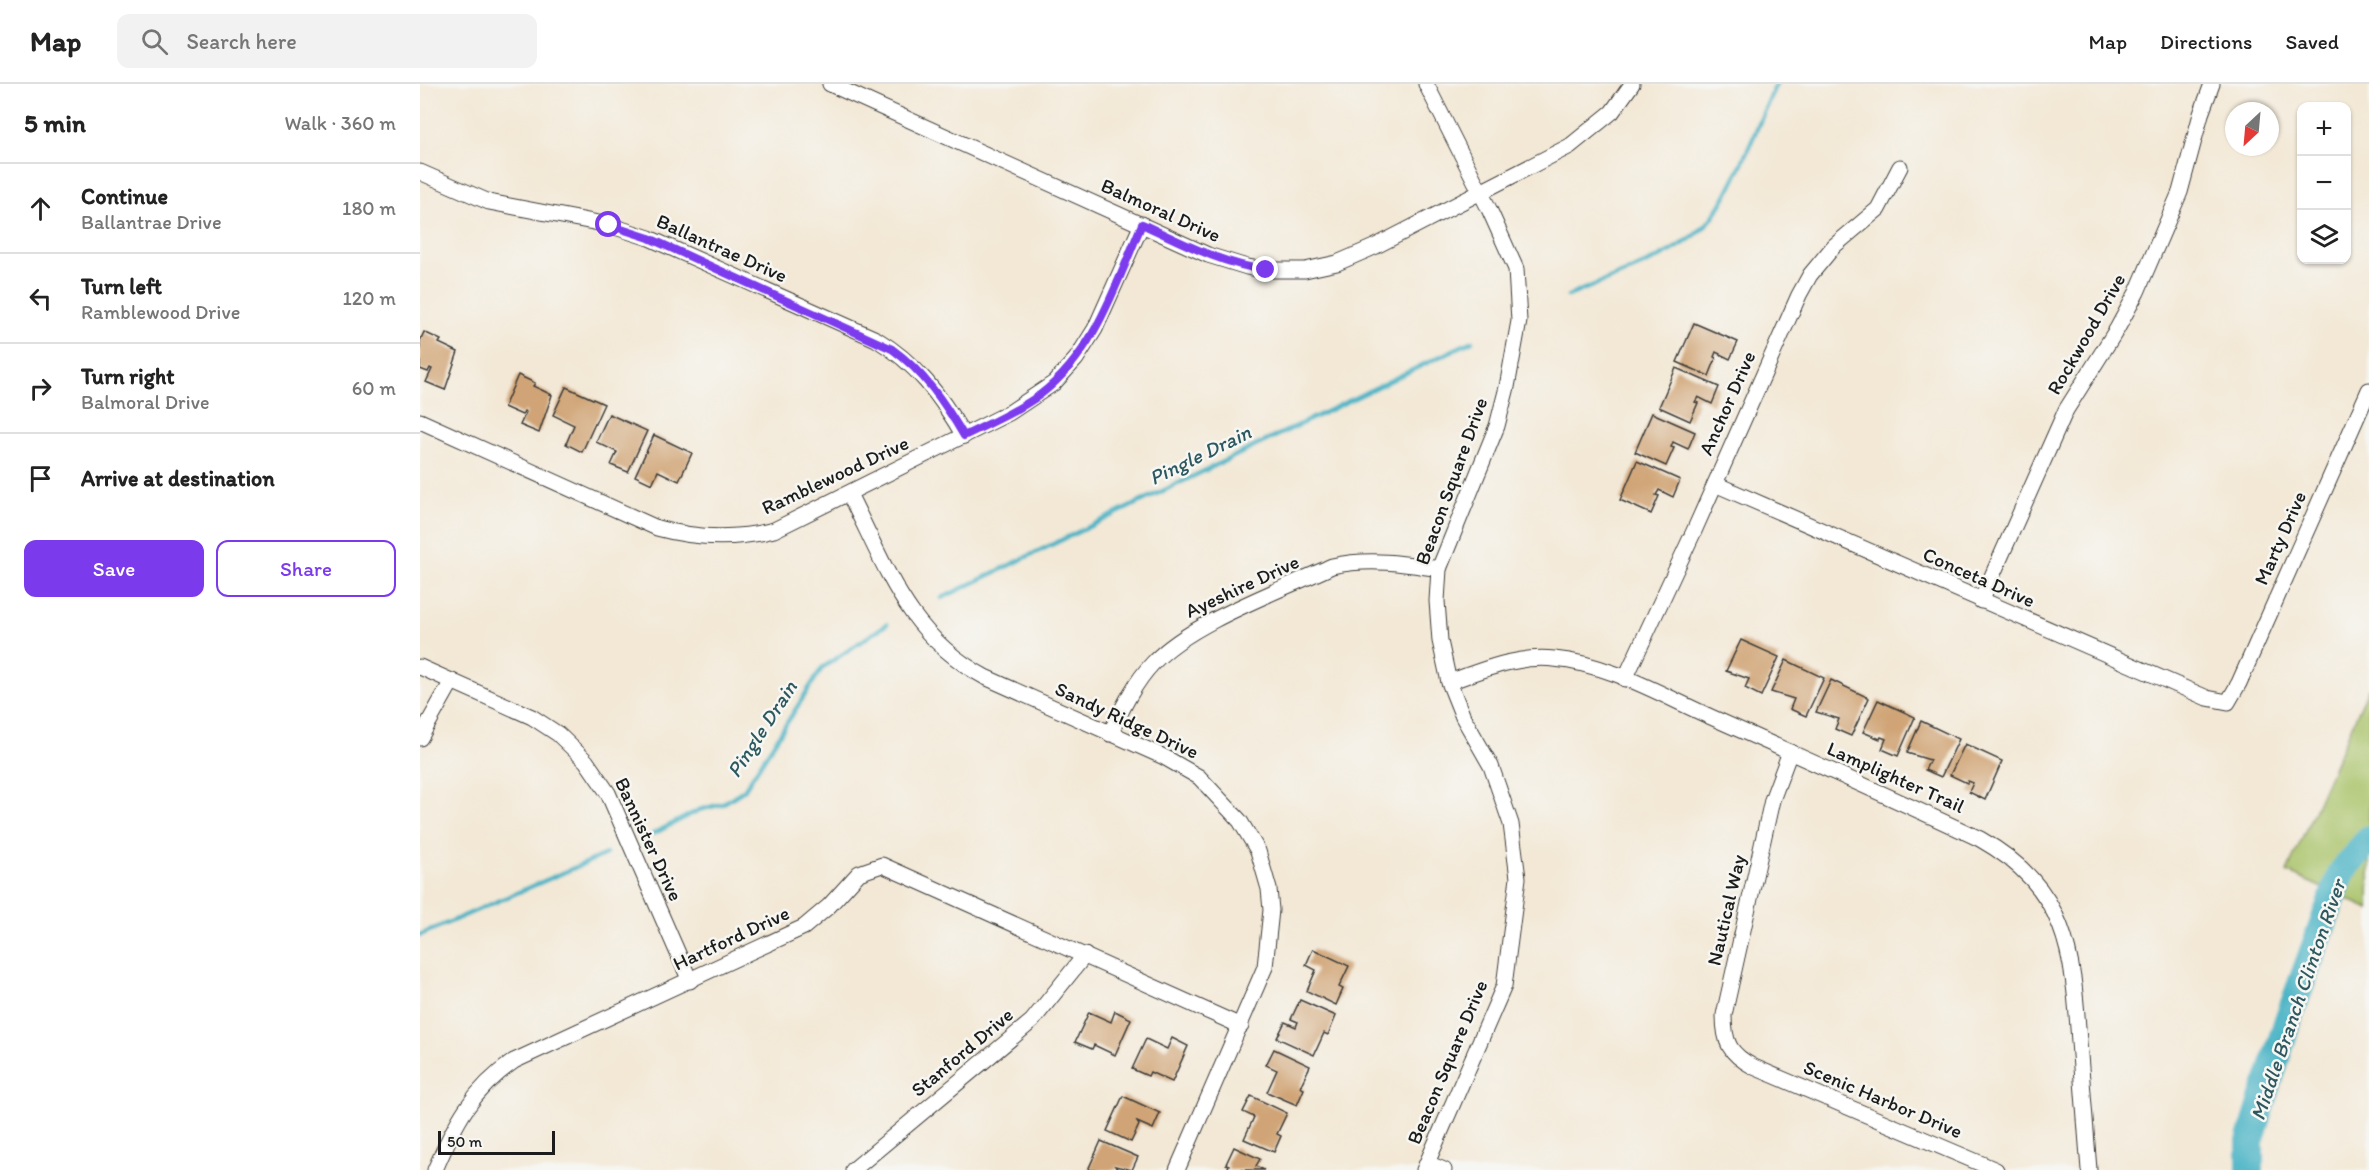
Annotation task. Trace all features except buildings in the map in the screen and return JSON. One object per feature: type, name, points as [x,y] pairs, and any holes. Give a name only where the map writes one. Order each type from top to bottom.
[{"type":"street","name":"Beacon Square Drive","points":[[1426,84],[1481,191],[1516,269],[1519,321],[1497,426],[1439,569],[1437,619],[1449,682],[1463,717],[1491,766],[1511,824],[1518,878],[1504,986],[1426,1166]]},
{"type":"street","name":"Balmoral Drive","points":[[840,86],[1208,255],[1247,267],[1286,271],[1305,270],[1337,263],[1365,251],[1585,136],[1612,112],[1632,84]]},
{"type":"street","name":"Rockwood Drive","points":[[1981,601],[2066,410],[2122,320],[2146,272],[2181,192],[2201,114],[2212,84]]},
{"type":"street","name":"Anchor Drive","points":[[1625,679],[1789,316],[1810,275],[1834,246],[1878,209],[1900,167]]},
{"type":"street","name":"Ballantrae Drive","points":[[420,172],[489,202],[609,225],[649,238],[876,339],[907,360],[921,373],[964,436]]},
{"type":"street","name":"Ramblewood Drive","points":[[420,421],[648,524],[693,537],[734,537],[774,530],[964,436],[1040,395],[1076,359],[1095,329],[1142,224]]},
{"type":"street","name":"Marty Drive","points":[[2228,702],[2239,683],[2369,390]]},
{"type":"street","name":"Conceta Drive","points":[[1715,484],[2207,698],[2228,702]]},
{"type":"street","name":"Sandy Ridge Drive","points":[[849,494],[905,605],[935,642],[967,668],[1164,758],[1199,777],[1234,813],[1258,851],[1269,889],[1271,910],[1269,948],[1263,976],[1177,1170]]},
{"type":"street","name":"Ayeshire Drive","points":[[1110,734],[1144,674],[1164,652],[1189,633],[1332,567],[1347,563],[1389,561],[1439,569]]},
{"type":"street","name":"Lamplighter Trail","points":[[1449,682],[1495,666],[1532,658],[1591,665],[1790,752],[1992,845],[2027,873],[2048,900],[2066,939],[2074,977],[2089,1170]]},
{"type":"street","name":"Bannister Drive","points":[[420,667],[532,717],[558,734],[586,761],[608,793],[690,981]]},
{"type":"street","points":[[420,738],[452,681]]},
{"type":"street","name":"Nautical Way","points":[[1754,1067],[1740,1060],[1724,1039],[1724,1015],[1772,800],[1790,752]]},
{"type":"street","name":"Hartford Drive","points":[[435,1170],[469,1102],[498,1073],[537,1048],[690,981],[804,927],[829,906],[859,873],[882,865],[1241,1026]]},
{"type":"street","name":"Stanford Drive","points":[[853,1170],[1032,1021],[1085,955]]},
{"type":"street","name":"Scenic Harbor Drive","points":[[1754,1067],[1996,1170]]},
{"type":"street","points":[[1426,1166],[1444,1170]]},
{"type":"green space","points":[[2369,687],[2369,909],[2287,872]]},
{"type":"waterway","name":"Pingle Drain","points":[[1568,296],[1656,259],[1703,228],[1713,216],[1733,181],[1776,84]]},
{"type":"waterway","name":"Pingle Drain","points":[[942,598],[1472,341]]},
{"type":"waterway","name":"Pingle Drain","points":[[653,834],[699,810],[722,804],[744,790],[822,668],[887,624]]},
{"type":"waterway","name":"Middle Branch Clinton River","points":[[2250,1170],[2250,1142],[2288,1020],[2342,872],[2369,839]]},
{"type":"waterway","name":"Pingle Drain","points":[[420,935],[606,854]]},
{"type":"route","points":[[609,225],[649,238],[876,339],[907,360],[921,373],[964,436],[1040,395],[1076,359],[1095,329],[1142,224],[1208,255],[1247,267],[1266,270]]}]
